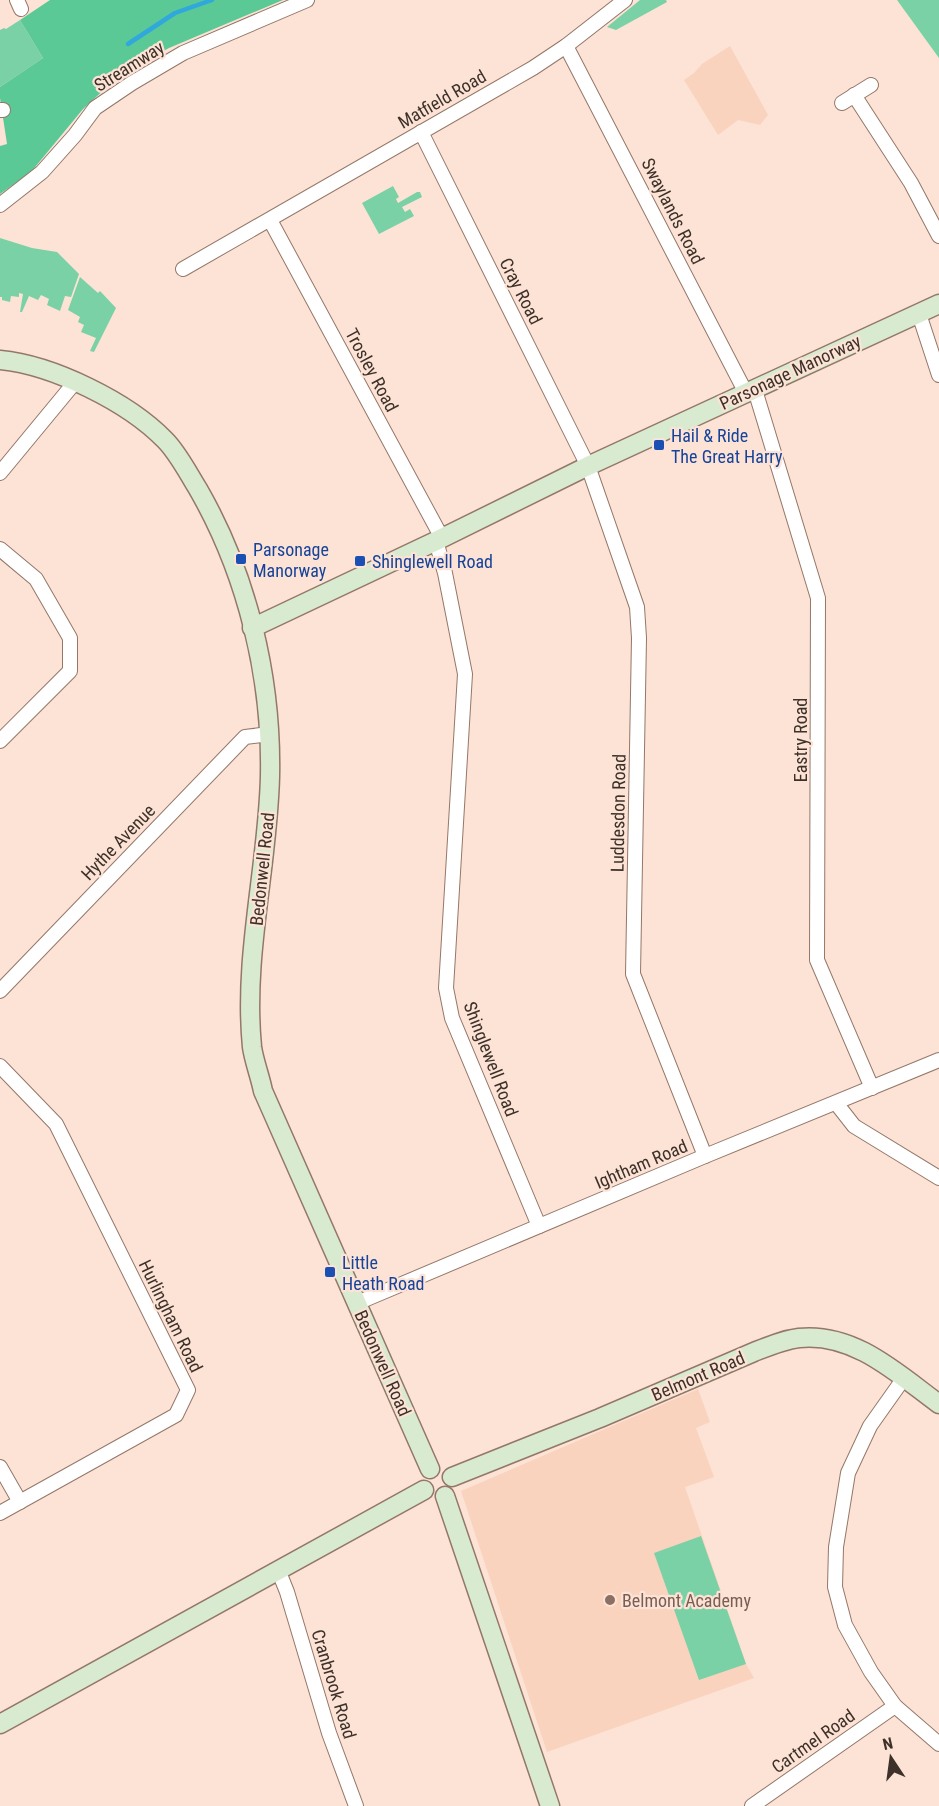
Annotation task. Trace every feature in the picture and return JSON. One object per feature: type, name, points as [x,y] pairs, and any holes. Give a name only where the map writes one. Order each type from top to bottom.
[{"type":"street","name":"Streamway","points":[[0,205],[42,172],[75,135],[95,108],[125,87],[183,53],[307,0]]},
{"type":"street","name":"Matfield Road","points":[[183,269],[533,68],[566,46],[625,0]]},
{"type":"street","name":"Swaylands Road","points":[[566,46],[751,392]]},
{"type":"street","points":[[871,85],[848,99],[911,183],[939,236]]},
{"type":"street","name":"Cray Road","points":[[421,132],[588,466]]},
{"type":"street","name":"Trosley Road","points":[[270,220],[439,539]]},
{"type":"street","name":"Parsonage Manorway","points":[[252,628],[588,466],[751,392],[874,332],[939,304]]},
{"type":"street","points":[[919,314],[939,375]]},
{"type":"street","name":"Bedonwell Road","points":[[0,360],[36,368],[76,381],[140,418],[166,441],[190,475],[227,549],[246,601],[263,674],[270,734],[267,832],[249,989],[252,1049],[263,1090],[430,1469]]},
{"type":"street","points":[[0,473],[76,381]]},
{"type":"street","name":"Eastry Road","points":[[751,392],[818,598],[817,960],[872,1088]]},
{"type":"street","name":"Luddesdon Road","points":[[588,466],[637,607],[639,638],[633,974],[705,1156]]},
{"type":"street","name":"Shinglewell Road","points":[[439,539],[465,674],[446,988],[452,1018],[539,1226]]},
{"type":"street","points":[[0,549],[36,579],[42,588],[70,638],[70,670],[0,741]]},
{"type":"street","name":"Hythe Avenue","points":[[0,991],[245,737],[270,734]]},
{"type":"street","name":"Ightham Road","points":[[357,1303],[939,1060]]},
{"type":"street","name":"Hurlingham Road","points":[[0,1066],[56,1124],[188,1390],[176,1415],[0,1513]]},
{"type":"street","points":[[836,1103],[854,1126],[939,1178]]},
{"type":"street","name":"Belmont Road","points":[[452,1477],[600,1418],[776,1343],[798,1338],[819,1337],[854,1346],[874,1357],[939,1404]]},
{"type":"street","points":[[904,1378],[870,1426],[848,1473],[836,1547],[835,1587],[845,1625],[871,1672],[895,1706],[939,1744]]},
{"type":"street","points":[[0,1467],[20,1502]]},
{"type":"street","points":[[442,1468],[452,1477],[451,1490],[445,1496],[432,1497],[424,1490],[423,1478],[430,1469],[442,1468]]},
{"type":"street","points":[[0,1724],[424,1490]]},
{"type":"street","points":[[445,1496],[550,1806]]},
{"type":"street","name":"Cranbrook Road","points":[[279,1572],[329,1734],[356,1806]]},
{"type":"street","name":"Cartmel Road","points":[[752,1806],[895,1706]]},
{"type":"shaded area","points":[[730,46],[768,115],[760,125],[738,120],[718,135],[684,80],[702,64]]},
{"type":"shaded area","name":"Belmont Academy","points":[[698,1389],[710,1422],[696,1428],[714,1477],[685,1487],[746,1664],[754,1678],[547,1752],[461,1491]]},
{"type":"green space","points":[[50,0],[283,0],[169,48],[121,74],[83,109],[31,172],[0,194],[0,146],[7,144],[0,87],[43,58],[20,20]]},
{"type":"green space","points":[[640,0],[666,0],[667,2],[616,30],[607,27]]},
{"type":"green space","points":[[897,0],[939,0],[939,58]]},
{"type":"green space","points":[[20,20],[43,58],[0,87],[0,30]]},
{"type":"green space","points":[[393,186],[399,197],[396,199],[398,203],[417,192],[420,192],[422,197],[402,207],[405,212],[410,209],[414,216],[379,234],[362,203]]},
{"type":"green space","points":[[0,238],[32,248],[57,252],[79,274],[71,297],[65,296],[60,311],[47,305],[49,299],[41,295],[38,300],[29,296],[22,312],[20,312],[23,294],[19,293],[19,297],[11,296],[10,302],[2,300],[0,297]]},
{"type":"green space","points":[[80,277],[98,293],[100,291],[116,308],[94,352],[90,351],[96,338],[81,332],[84,325],[78,322],[80,317],[68,310]]},
{"type":"green space","points":[[701,1536],[746,1664],[699,1680],[654,1553]]},
{"type":"waterway","points":[[128,44],[175,13],[212,0]]},
{"type":"place","name":"Hail & Ride The Great Harry","points":[[659,445]]},
{"type":"place","name":"Parsonage Manorway","points":[[241,559]]},
{"type":"place","name":"Shinglewell Road","points":[[360,561]]},
{"type":"place","name":"Little Heath Road","points":[[330,1272]]},
{"type":"place","name":"Belmont Academy","points":[[610,1600]]}]
